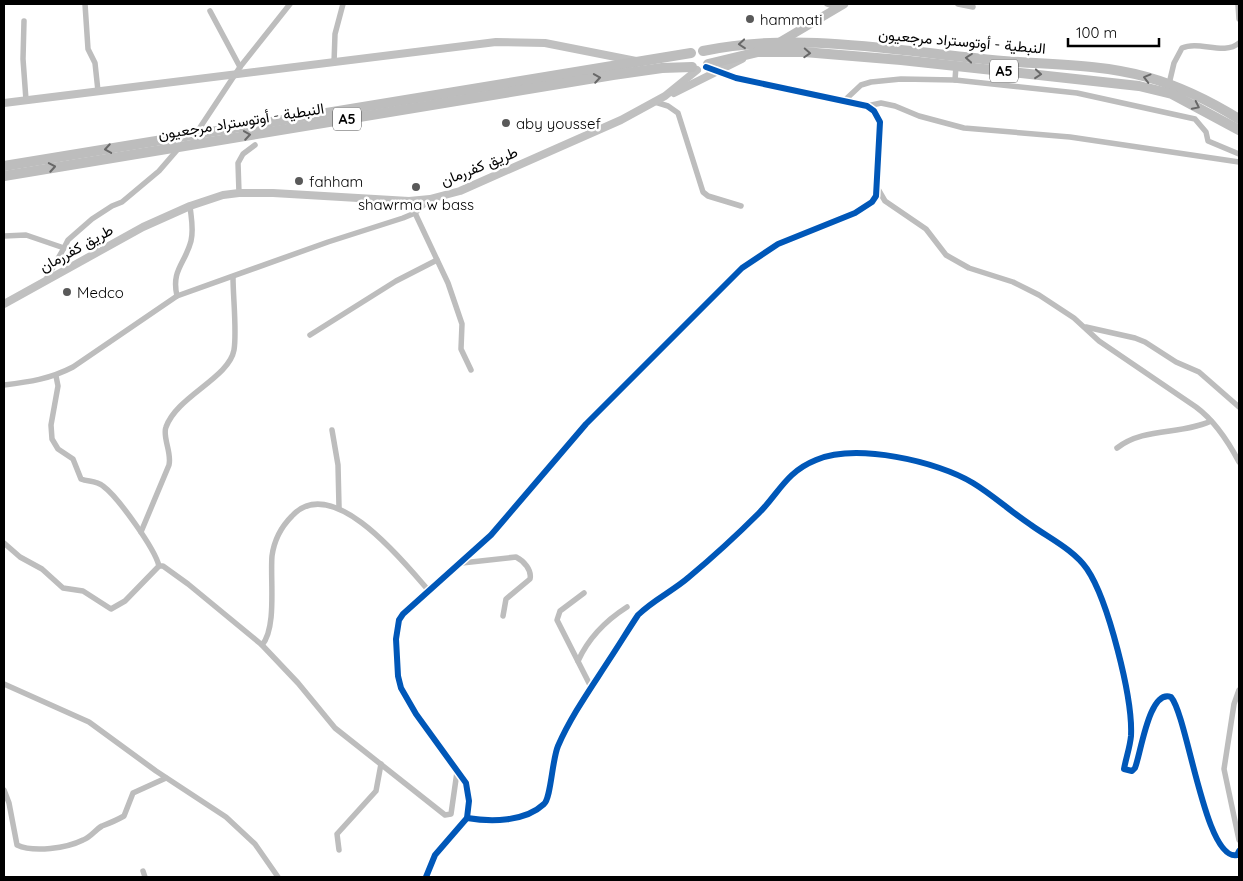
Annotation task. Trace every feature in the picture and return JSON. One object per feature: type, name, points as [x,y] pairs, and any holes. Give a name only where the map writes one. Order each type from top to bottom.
[{"type":"highway","name":"النبطية - أوتوستراد مرجعيون","points":[[703,51],[734,44],[781,42],[868,47],[1106,70],[1146,76],[1169,84],[1201,97],[1239,119]]},
{"type":"highway","name":"A5","points":[[691,53],[697,50],[703,51]]},
{"type":"highway","points":[[691,53],[689,59],[700,67],[708,58],[703,51]]},
{"type":"highway","name":"النبطية - أوتوستراد مرجعيون","points":[[4,176],[182,145],[622,74],[662,68],[700,67],[753,54],[804,52],[1140,86],[1172,94],[1239,130]]},
{"type":"highway","name":"النبطية - أوتوستراد مرجعيون","points":[[4,166],[691,53]]},
{"type":"main road","points":[[665,96],[781,42],[841,6]]},
{"type":"main road","points":[[4,104],[496,42],[532,42],[571,46],[640,62]]},
{"type":"main road","name":"طريق كفررمان","points":[[4,304],[124,237],[190,206],[239,193],[409,201],[430,199],[460,191],[621,120],[665,96],[700,67]]},
{"type":"street","points":[[86,4],[88,49],[95,63],[98,91]]},
{"type":"street","points":[[195,135],[240,67],[290,4]]},
{"type":"street","points":[[334,63],[335,34],[343,4]]},
{"type":"street","points":[[827,4],[841,6]]},
{"type":"street","points":[[958,4],[973,7]]},
{"type":"street","points":[[1238,4],[1239,19]]},
{"type":"street","points":[[210,11],[240,67]]},
{"type":"street","points":[[24,21],[26,100]]},
{"type":"street","points":[[1169,84],[1174,63],[1182,48],[1194,45],[1226,47],[1239,44]]},
{"type":"street","points":[[955,80],[956,66]]},
{"type":"street","points":[[426,877],[435,854],[467,818],[468,791],[466,783],[409,703],[398,676],[396,639],[399,620],[407,608],[462,564],[503,523],[586,424],[729,279],[757,256],[778,244],[844,219],[862,209],[872,202],[878,189],[880,122],[874,111],[867,106],[736,78],[700,67]]},
{"type":"street","points":[[845,100],[862,85],[870,82],[901,79],[955,80],[1077,93],[1194,119],[1206,132],[1208,141],[1239,154]]},
{"type":"street","points":[[655,102],[668,106],[678,113],[703,192],[741,206]]},
{"type":"street","points":[[867,106],[881,103],[895,106],[919,116],[964,128],[1070,137],[1239,162]]},
{"type":"street","points":[[44,282],[68,240],[92,219],[122,202],[160,171],[182,145]]},
{"type":"street","points":[[239,193],[238,163],[243,154],[255,145]]},
{"type":"street","points":[[878,189],[885,201],[926,229],[946,255],[969,268],[1022,286],[1084,326],[1099,341],[1196,407],[1226,439],[1239,462]]},
{"type":"street","points":[[4,385],[37,381],[56,376],[73,367],[177,296],[415,213],[430,199]]},
{"type":"street","points":[[177,296],[174,284],[176,274],[192,239],[190,206]]},
{"type":"street","points":[[415,213],[448,284],[462,324],[461,348],[471,370]]},
{"type":"street","points":[[4,236],[26,235],[64,248]]},
{"type":"street","points":[[310,335],[388,286],[437,260]]},
{"type":"street","points":[[141,532],[171,457],[165,433],[166,427],[188,398],[223,370],[232,356],[234,342],[234,277]]},
{"type":"street","points":[[1084,326],[1145,342],[1176,362],[1199,372],[1239,408]]},
{"type":"street","points":[[56,376],[58,386],[51,425],[54,445],[73,459],[81,479],[98,482],[111,493],[141,532],[159,566],[168,569],[188,584],[262,645],[298,683],[328,721],[437,810],[448,816],[452,809],[457,772]]},
{"type":"street","points":[[1117,448],[1137,437],[1190,428],[1211,421]]},
{"type":"street","points":[[332,430],[338,465],[338,507]]},
{"type":"street","points":[[467,818],[485,821],[503,819],[535,811],[548,800],[550,769],[562,734],[638,615],[650,603],[688,578],[760,512],[778,487],[799,470],[816,460],[851,454],[880,455],[938,467],[973,483],[1081,562],[1097,590],[1119,654],[1130,712],[1131,736],[1124,769],[1132,771],[1134,768],[1150,715],[1156,702],[1164,696],[1171,697],[1178,711],[1198,785],[1218,839],[1226,853],[1230,856],[1237,855],[1239,851]]},
{"type":"street","points":[[262,645],[269,630],[272,554],[276,538],[289,519],[303,507],[322,503],[338,507],[352,515],[389,547],[428,591]]},
{"type":"street","points":[[4,543],[20,557],[42,569],[63,588],[83,592],[111,609],[125,600],[159,566]]},
{"type":"street","points":[[462,564],[518,557],[525,565],[531,577],[524,586],[506,599],[503,616]]},
{"type":"street","points":[[584,593],[560,611],[558,616],[560,629],[591,688]]},
{"type":"street","points":[[578,661],[587,642],[605,624],[627,607]]},
{"type":"street","points":[[4,684],[89,722],[166,778],[226,817],[261,852],[278,877]]},
{"type":"street","points":[[1239,690],[1234,704],[1224,768],[1239,840]]},
{"type":"street","points":[[339,850],[336,839],[337,834],[376,791],[381,764]]},
{"type":"street","points":[[4,790],[9,803],[17,844],[32,848],[48,848],[86,839],[99,828],[122,817],[133,793],[166,778]]},
{"type":"cycle path","points":[[426,877],[435,855],[467,818],[469,801],[466,783],[416,714],[401,688],[398,676],[396,639],[399,620],[403,614],[491,535],[586,424],[742,268],[778,244],[855,213],[872,202],[876,196],[880,122],[874,111],[867,106],[736,78],[706,67]]},
{"type":"cycle path","points":[[467,818],[486,820],[507,819],[527,814],[544,804],[548,794],[556,752],[563,735],[638,615],[683,582],[725,546],[759,513],[797,471],[816,460],[833,455],[852,453],[896,457],[958,475],[988,493],[1082,562],[1095,584],[1111,625],[1128,698],[1131,736],[1124,769],[1132,771],[1135,768],[1152,712],[1163,697],[1171,697],[1184,731],[1198,786],[1216,836],[1226,851],[1237,855],[1239,851]]},
{"type":"place","name":"hammati","points":[[750,19]]},
{"type":"place","name":"aby youssef","points":[[506,123]]},
{"type":"place","name":"fahham","points":[[299,181]]},
{"type":"place","name":"shawrma w bass","points":[[416,187]]},
{"type":"place","name":"Medco","points":[[67,292]]}]
